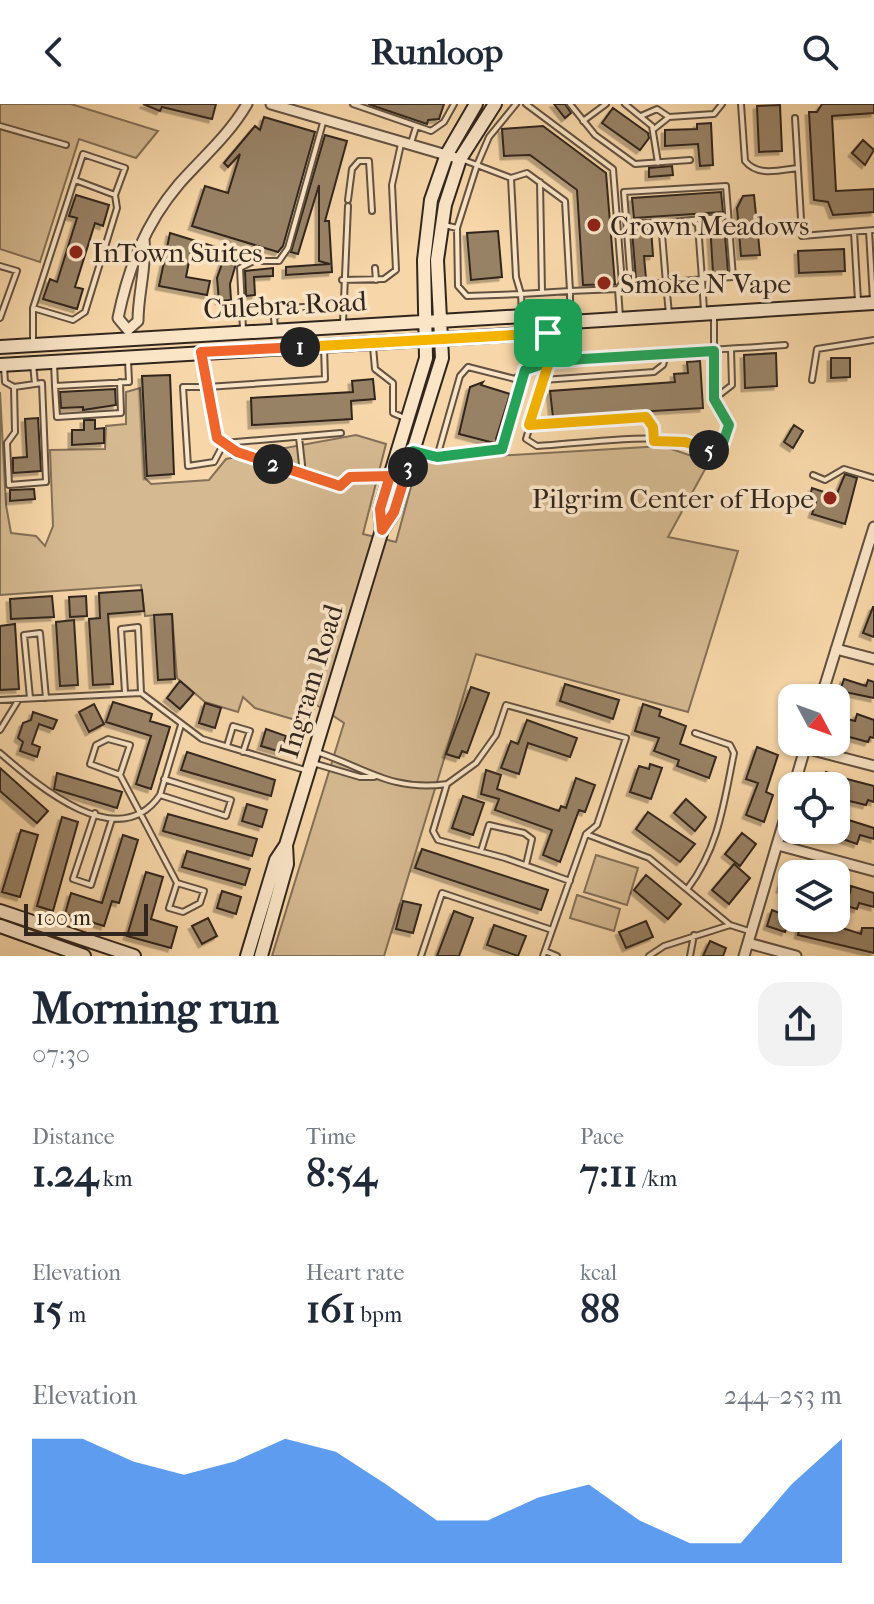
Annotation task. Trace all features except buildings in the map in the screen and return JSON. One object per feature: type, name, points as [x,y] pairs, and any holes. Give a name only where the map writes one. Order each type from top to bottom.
[{"type":"street","points":[[128,356],[128,334],[118,318],[127,272],[177,186],[227,133],[247,104]]},
{"type":"street","points":[[271,104],[460,159]]},
{"type":"street","name":"Ingram Road","points":[[382,530],[380,509],[428,341],[426,228],[447,154],[476,104]]},
{"type":"street","name":"Ingram Road","points":[[247,956],[276,860],[286,845],[382,530],[394,512],[442,358],[437,260],[441,225],[460,159],[495,104]]},
{"type":"street","points":[[128,334],[138,321],[138,295],[146,258],[144,239]]},
{"type":"street","name":"Culebra Road","points":[[0,347],[128,334],[244,332],[558,314],[570,322],[874,305]]},
{"type":"street","name":"Culebra Road","points":[[2,364],[548,333],[560,332],[570,322]]},
{"type":"street","points":[[825,684],[870,552],[874,527]]},
{"type":"street","points":[[836,649],[874,659]]},
{"type":"street","points":[[842,756],[874,766]]},
{"type":"street","name":"Ingram Road","points":[[261,956],[287,864],[286,845]]},
{"type":"street","points":[[744,956],[778,845],[874,871]]},
{"type":"street","points":[[0,911],[134,956]]},
{"type":"street","points":[[0,926],[79,956],[82,940]]},
{"type":"street","points":[[748,943],[796,956]]},
{"type":"lane","points":[[353,104],[416,127],[437,129],[454,104]]},
{"type":"lane","points":[[516,104],[489,137],[477,165],[457,228],[458,286],[467,296],[618,289]]},
{"type":"lane","points":[[526,104],[613,169],[622,283],[618,289],[621,319]]},
{"type":"lane","points":[[570,104],[595,135],[635,164],[690,160]]},
{"type":"lane","points":[[583,121],[606,104]]},
{"type":"lane","points":[[654,129],[669,117],[714,114],[722,104]]},
{"type":"lane","points":[[741,104],[745,161],[750,168],[757,172],[798,168]]},
{"type":"lane","points":[[629,105],[654,129],[658,163]]},
{"type":"lane","points":[[641,116],[657,109],[669,117]]},
{"type":"lane","points":[[795,118],[802,236],[872,231],[874,305]]},
{"type":"lane","points":[[244,332],[240,268],[254,261],[279,261],[288,248],[324,119]]},
{"type":"lane","points":[[0,126],[66,145]]},
{"type":"lane","points":[[342,280],[376,280],[392,276],[396,270],[392,185],[406,143],[416,127]]},
{"type":"lane","points":[[33,308],[73,320],[85,312],[117,208],[115,195],[125,168],[83,154],[33,308],[34,345]]},
{"type":"lane","points":[[460,159],[511,178],[527,173],[565,201],[570,322]]},
{"type":"lane","points":[[343,325],[342,280],[348,203],[352,169],[359,161],[369,161],[372,211]]},
{"type":"lane","points":[[511,178],[516,277],[523,316]]},
{"type":"lane","points":[[75,180],[115,195]]},
{"type":"lane","points":[[540,182],[542,293]]},
{"type":"lane","points":[[726,186],[728,216],[733,277],[631,284],[624,192],[726,186]]},
{"type":"lane","points":[[626,223],[665,223],[728,216]]},
{"type":"lane","points":[[548,333],[549,362],[526,439],[537,446],[654,441],[721,449],[729,425],[714,399],[714,351],[702,279],[698,225],[692,220]]},
{"type":"lane","points":[[665,223],[662,234],[669,316]]},
{"type":"lane","points":[[441,225],[457,228]]},
{"type":"lane","points":[[854,232],[859,304]]},
{"type":"lane","points":[[0,266],[17,271],[0,318]]},
{"type":"lane","points":[[375,268],[376,280]]},
{"type":"lane","points":[[275,330],[274,318],[285,308],[342,305]]},
{"type":"lane","points":[[812,380],[817,349],[874,340]]},
{"type":"lane","points":[[373,344],[375,369],[393,383],[393,413],[407,419]]},
{"type":"lane","points":[[437,457],[460,376],[468,367],[515,379],[525,370],[549,362],[785,345]]},
{"type":"lane","points":[[224,443],[214,462],[188,466],[183,387],[325,379],[324,346]]},
{"type":"lane","points":[[714,399],[732,385],[731,349]]},
{"type":"lane","points":[[201,352],[217,438],[237,452],[340,486],[350,477],[390,476]]},
{"type":"lane","points":[[543,380],[654,372],[663,365],[666,354]]},
{"type":"lane","points":[[55,386],[129,382],[128,356]]},
{"type":"lane","points":[[54,361],[57,417],[121,413],[120,382]]},
{"type":"lane","points":[[32,362],[35,384]]},
{"type":"lane","points":[[2,364],[5,382],[14,387],[42,383],[46,482],[9,485],[7,443],[15,432],[14,387]]},
{"type":"lane","points":[[413,451],[437,457],[502,449],[525,370]]},
{"type":"lane","points":[[529,425],[646,417],[653,427],[654,441]]},
{"type":"lane","points":[[224,443],[341,433]]},
{"type":"lane","points":[[299,437],[304,475]]},
{"type":"lane","points":[[813,475],[825,480],[844,469],[874,478]]},
{"type":"lane","points":[[125,692],[121,629],[138,627],[141,693]]},
{"type":"lane","points":[[30,698],[24,635],[40,633],[46,698]]},
{"type":"lane","points":[[0,700],[141,693],[202,739],[289,766],[312,762],[364,768],[376,777],[396,784],[425,787],[447,784],[476,763],[496,735],[506,705],[626,738],[597,825],[586,834],[543,954],[557,956]]},
{"type":"lane","points":[[0,730],[19,699]]},
{"type":"lane","points":[[0,753],[49,795],[112,819],[140,813],[160,795],[181,725]]},
{"type":"lane","points":[[227,747],[233,726],[250,731],[243,752]]},
{"type":"lane","points":[[688,888],[702,870],[720,828],[734,753],[730,745],[695,733]]},
{"type":"lane","points":[[120,775],[130,745],[108,739],[96,745],[90,764],[120,775],[177,883],[169,908],[183,912],[200,903],[204,891],[177,883]]},
{"type":"lane","points":[[312,762],[360,777],[376,777]]},
{"type":"lane","points":[[160,795],[226,816],[231,800],[164,779]]},
{"type":"lane","points":[[447,784],[433,831],[438,840],[570,881]]},
{"type":"lane","points":[[95,813],[73,879],[91,885],[112,819]]},
{"type":"lane","points":[[481,851],[489,825],[524,833],[532,839],[526,865]]},
{"type":"lane","points":[[586,834],[649,858],[730,925],[751,932]]},
{"type":"lane","points":[[421,956],[442,893],[552,930]]},
{"type":"lane","points":[[649,956],[694,935],[730,925]]},
{"type":"lane","points":[[690,956],[694,935]]},
{"type":"shaded area","points":[[0,104],[71,104],[158,131],[136,158],[79,139],[40,262],[0,249]]},
{"type":"shaded area","points":[[140,388],[145,478],[151,484],[209,480],[226,459],[356,435],[386,444],[363,534],[396,542],[418,461],[450,462],[461,458],[663,446],[709,462],[668,537],[738,551],[688,712],[476,654],[384,956],[272,956],[344,723],[315,704],[309,724],[255,708],[243,697],[238,712],[205,702],[177,678],[172,614],[145,616],[141,585],[0,595],[0,392],[6,505],[11,533],[36,536],[45,546],[53,526],[50,450],[105,449],[106,426],[126,424],[126,392]]},
{"type":"shaded area","points":[[596,855],[638,868],[627,905],[584,892]]},
{"type":"shaded area","points":[[577,895],[620,909],[614,931],[570,918]]},
{"type":"place","name":"Crown Meadows","points":[[594,225]]},
{"type":"place","name":"InTown Suites","points":[[76,252]]},
{"type":"place","name":"Smoke N Vape","points":[[604,283]]},
{"type":"place","name":"Pilgrim Center of Hope","points":[[830,498]]},
{"type":"route","points":[[548,333],[373,344],[201,352],[217,438],[237,452],[340,486],[350,477],[390,476],[380,509],[382,530],[394,512],[413,451],[437,457],[502,449],[525,370],[549,362],[714,351],[714,399],[726,414],[729,425],[727,439],[721,449],[715,451],[685,442],[654,441],[653,427],[646,417],[529,425],[549,362],[548,333]]}]
